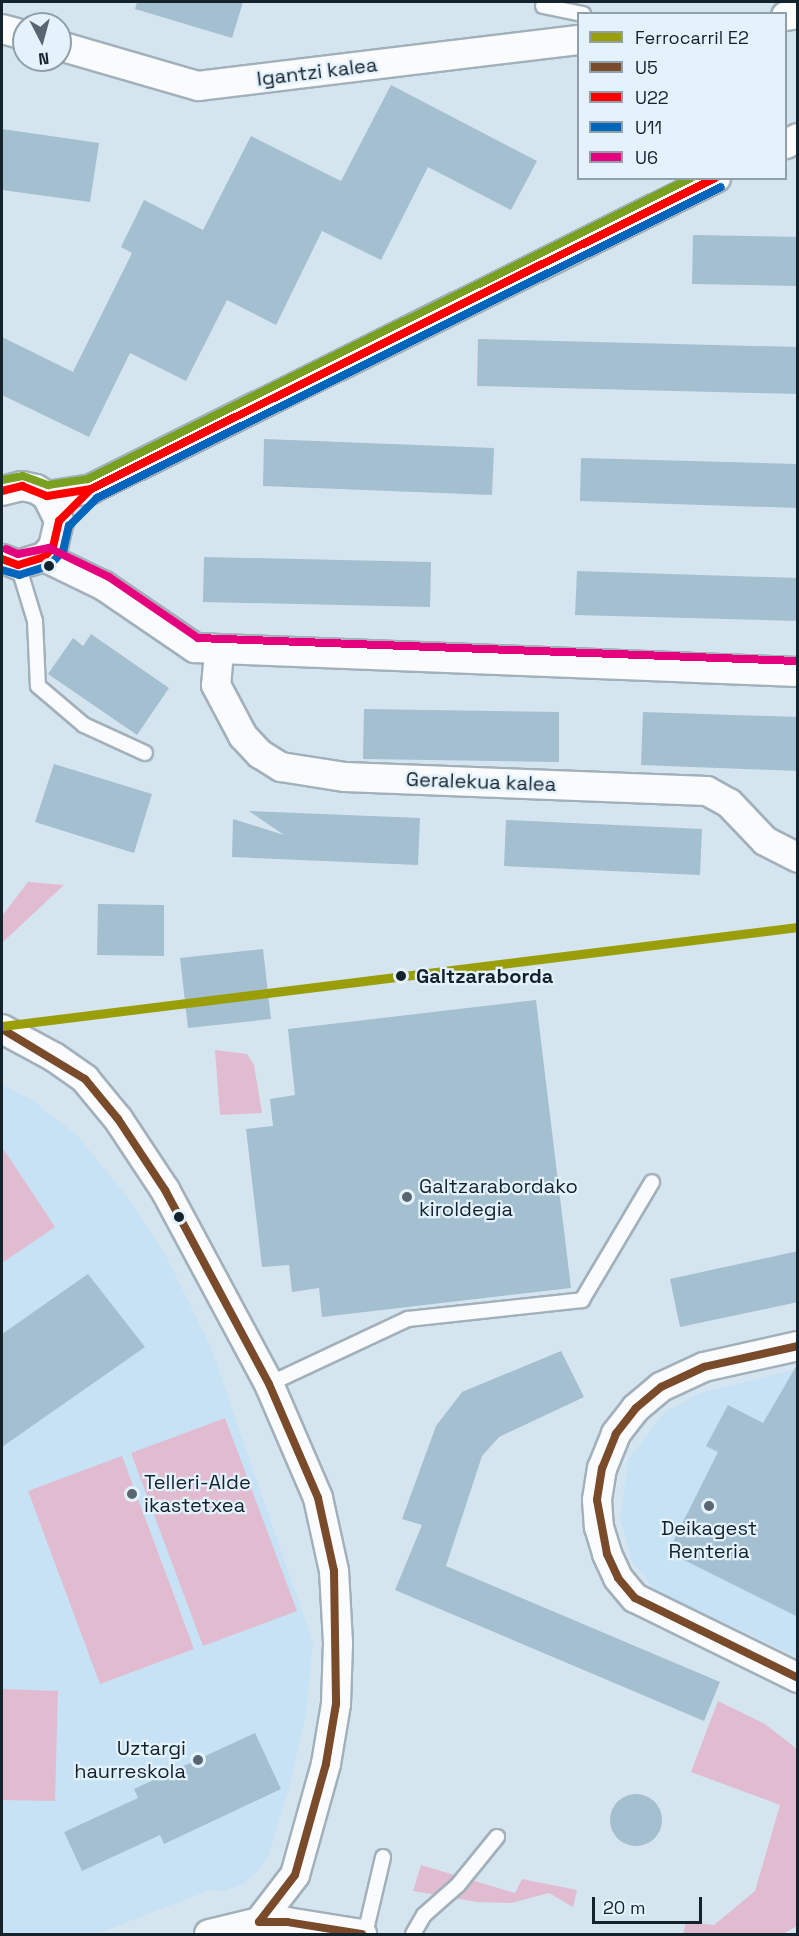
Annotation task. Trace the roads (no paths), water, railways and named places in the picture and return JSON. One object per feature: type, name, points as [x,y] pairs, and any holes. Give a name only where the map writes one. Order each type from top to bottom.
[{"type":"street","name":"Igantzi kalea","points":[[72,49],[198,86],[577,40]]},
{"type":"street","points":[[38,539],[91,489],[712,180]]},
{"type":"street","points":[[2,491],[22,486],[38,539],[195,648],[219,652],[798,672]]},
{"type":"street","name":"Geralekua kalea","points":[[219,652],[216,685],[243,736],[260,754],[281,766],[345,777],[707,791],[729,803],[765,841],[798,858]]},
{"type":"street","points":[[2,1029],[54,1057],[85,1079],[118,1119],[165,1190],[269,1384],[318,1498],[334,1571],[338,1643],[336,1704],[326,1764],[295,1875],[259,1922]]},
{"type":"street","points":[[798,1346],[704,1368],[662,1387],[636,1408],[616,1434],[602,1468],[597,1500],[607,1554],[618,1578],[635,1598],[798,1678]]},
{"type":"street","points":[[295,1875],[299,1905],[311,1925]]},
{"type":"street","points":[[209,1935],[259,1922],[311,1925],[363,1935]]},
{"type":"lane","points":[[543,6],[577,13]]},
{"type":"lane","points":[[38,539],[35,621],[38,686],[84,725],[145,753]]},
{"type":"lane","points":[[269,1384],[408,1319],[582,1300],[652,1182]]},
{"type":"lane","points":[[413,1935],[424,1915],[458,1885],[497,1838]]},
{"type":"lane","points":[[363,1935],[383,1857]]},
{"type":"rail line","name":"E2","points":[[2,1026],[798,927]]},
{"type":"place","name":"Galtzaraborda","points":[[401,976]]},
{"type":"place","name":"Galtzarabordako kiroldegia","points":[[407,1197]]},
{"type":"place","name":"Telleri-Alde ikastetxea","points":[[132,1494]]},
{"type":"place","name":"Deikagest Renteria","points":[[709,1506]]},
{"type":"place","name":"Uztargi haurreskola","points":[[198,1760]]}]
